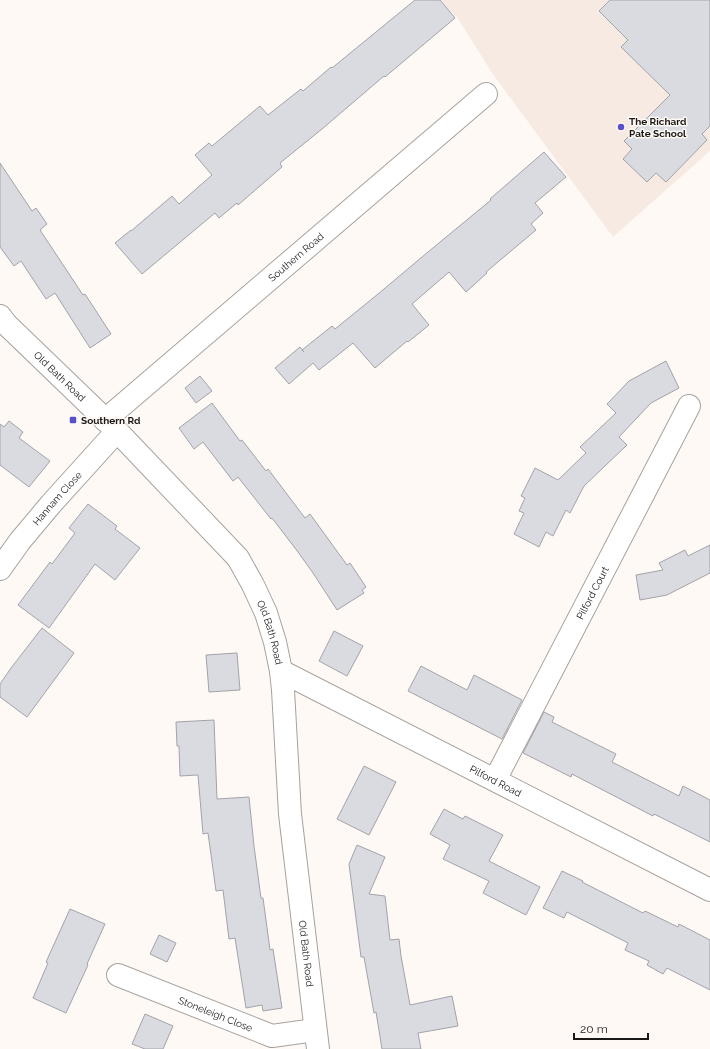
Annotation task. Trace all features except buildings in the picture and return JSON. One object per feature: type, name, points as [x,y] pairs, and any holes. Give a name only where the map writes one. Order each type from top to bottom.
[{"type":"street","name":"Southern Road","points":[[111,425],[486,94]]},
{"type":"street","name":"Old Bath Road","points":[[0,316],[7,325],[111,425],[238,558],[266,613],[275,642],[281,672],[290,814],[317,1040]]},
{"type":"street","name":"Pilford Court","points":[[494,780],[689,406]]},
{"type":"street","name":"Hannam Close","points":[[0,569],[20,541],[51,504],[111,425]]},
{"type":"street","name":"Pilford Road","points":[[281,672],[710,890]]},
{"type":"street","name":"Stoneleigh Close","points":[[118,975],[272,1036],[317,1040]]},
{"type":"shaded area","name":"The Richard Pate School","points":[[440,0],[710,0],[710,151],[613,237],[492,73],[457,17]]},
{"type":"place","name":"The Richard Pate School","points":[[621,127]]},
{"type":"place","name":"Southern Rd","points":[[73,420]]}]
